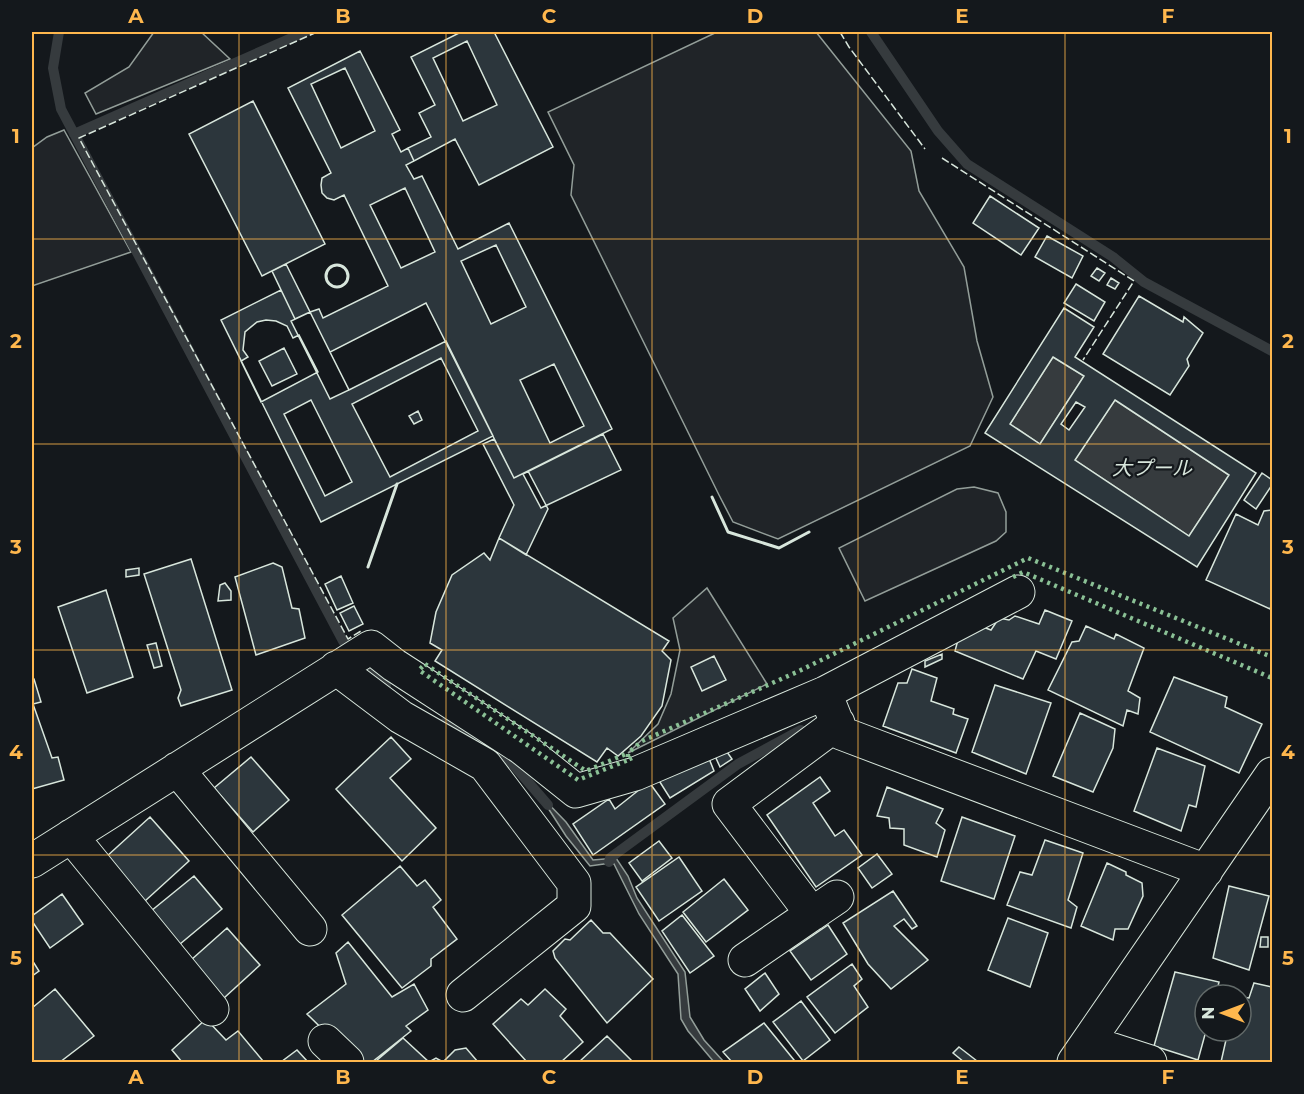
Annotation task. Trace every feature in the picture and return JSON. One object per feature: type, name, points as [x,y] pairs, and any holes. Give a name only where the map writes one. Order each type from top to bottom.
[{"type":"street","points":[[32,861],[371,647],[394,665],[522,748],[576,791],[635,774],[825,693],[1018,592]]},
{"type":"street","points":[[336,668],[401,717],[485,765],[574,883],[574,906],[463,995]]},
{"type":"street","points":[[825,693],[841,733],[1206,871]]},
{"type":"street","points":[[744,960],[824,905],[729,804],[838,723]]},
{"type":"street","points":[[177,769],[310,928]]},
{"type":"street","points":[[1150,1062],[1081,1052],[1272,774]]},
{"type":"street","points":[[71,836],[212,1009]]},
{"type":"shaded area","points":[[154,32],[201,32],[230,59],[96,114],[85,93],[129,67]]},
{"type":"shaded area","points":[[717,32],[816,32],[911,151],[919,191],[964,267],[977,341],[993,397],[970,446],[778,539],[733,522],[571,195],[574,165],[548,112]]},
{"type":"shaded area","points":[[64,130],[131,252],[32,286],[32,148],[47,137]]},
{"type":"shaded area","points":[[974,487],[998,493],[1006,512],[1006,532],[996,541],[865,601],[839,548],[957,489]]},
{"type":"shaded area","points":[[707,588],[767,684],[628,753],[658,724],[671,694],[680,650],[673,618]]},
{"type":"water","points":[[1053,357],[1084,376],[1040,444],[1010,424]]},
{"type":"water","name":"大プール","points":[[1115,400],[1229,475],[1189,536],[1075,460]]},
{"type":"water","points":[[539,794],[566,822],[593,860],[616,858],[628,876],[637,898],[685,972],[690,1017],[704,1040],[724,1062],[714,1062],[681,1019],[678,974],[639,914],[614,864],[590,866],[566,836]]},
{"type":"building","points":[[461,32],[494,32],[553,147],[479,185],[455,139],[414,161],[408,148],[431,137],[419,113],[435,105],[411,57]]},
{"type":"building","points":[[467,41],[497,105],[463,121],[433,58]]},
{"type":"building","points":[[360,51],[400,130],[392,134],[401,152],[408,148],[414,161],[406,165],[414,179],[422,176],[458,249],[509,223],[612,429],[514,478],[426,303],[330,352],[349,390],[330,399],[291,321],[319,309],[323,318],[388,286],[344,195],[334,200],[322,193],[322,178],[331,173],[288,88]]},
{"type":"building","points":[[345,68],[375,131],[341,148],[311,84]]},
{"type":"building","points":[[253,101],[325,244],[262,276],[189,134]]},
{"type":"building","points":[[405,188],[435,252],[401,268],[370,205]]},
{"type":"building","points":[[990,196],[1039,228],[1021,255],[973,223]]},
{"type":"building","points":[[1047,236],[1083,256],[1072,278],[1035,257]]},
{"type":"building","points":[[496,245],[526,307],[491,324],[461,261]]},
{"type":"building","points":[[286,264],[310,312],[295,319],[272,271]]},
{"type":"building","points":[[1097,268],[1105,273],[1099,281],[1091,276]]},
{"type":"building","points":[[1111,278],[1119,283],[1115,289],[1107,285]]},
{"type":"building","points":[[1076,284],[1105,302],[1094,321],[1064,303]]},
{"type":"building","points":[[281,290],[295,319],[310,312],[349,390],[446,341],[493,436],[321,522],[221,320]]},
{"type":"building","points":[[1139,296],[1183,322],[1184,317],[1203,333],[1187,359],[1189,366],[1170,395],[1103,354]]},
{"type":"building","points":[[1064,308],[1094,327],[1075,357],[1256,473],[1197,567],[985,433]],"holes":[[[1053,357],[1084,376],[1040,444],[1010,424]],[[1115,400],[1229,475],[1189,536],[1075,460]]]},
{"type":"building","points":[[266,320],[287,326],[293,338],[299,335],[318,372],[261,402],[241,361],[248,357],[243,350],[245,332],[257,322]]},
{"type":"building","points":[[284,348],[297,374],[272,386],[259,361]]},
{"type":"building","points":[[441,358],[478,431],[390,477],[352,404]]},
{"type":"building","points":[[554,364],[584,426],[550,443],[520,380]]},
{"type":"building","points":[[311,400],[352,482],[325,496],[284,414]]},
{"type":"building","points":[[1076,402],[1085,407],[1069,430],[1061,424]]},
{"type":"building","points":[[418,411],[422,420],[414,424],[409,416]]},
{"type":"building","points":[[603,434],[621,470],[541,508],[523,474]]},
{"type":"building","points":[[494,439],[514,478],[528,471],[548,509],[526,555],[499,538],[514,505],[483,444]]},
{"type":"building","points":[[1262,473],[1272,480],[1272,485],[1256,509],[1244,500]]},
{"type":"building","points":[[1272,510],[1272,603],[1270,609],[1206,580],[1236,514],[1258,525],[1264,511]]},
{"type":"building","points":[[499,538],[669,641],[662,651],[671,660],[662,706],[641,736],[618,756],[607,748],[597,762],[435,661],[442,650],[430,643],[436,612],[452,575],[484,553],[490,560]]},
{"type":"building","points":[[191,559],[232,690],[181,706],[178,698],[181,690],[144,574]]},
{"type":"building","points":[[273,563],[282,567],[292,608],[299,609],[305,638],[256,655],[235,577]]},
{"type":"building","points":[[139,568],[139,575],[126,577],[126,570]]},
{"type":"building","points":[[341,576],[353,603],[337,610],[325,584]]},
{"type":"building","points":[[225,583],[231,591],[231,600],[218,601],[220,585]]},
{"type":"building","points":[[106,590],[133,677],[87,693],[58,607]]},
{"type":"building","points":[[354,606],[363,624],[349,631],[340,613]]},
{"type":"building","points":[[1045,610],[1072,621],[1056,659],[1036,651],[1023,679],[955,651],[960,632],[978,625],[991,630],[999,618],[1009,620],[1015,616],[1039,624]]},
{"type":"building","points":[[1086,626],[1114,639],[1116,634],[1144,648],[1128,691],[1140,698],[1138,714],[1127,710],[1123,726],[1048,690],[1072,642],[1079,641]]},
{"type":"building","points":[[156,643],[162,666],[154,668],[147,645]]},
{"type":"building","points":[[942,654],[942,659],[925,667],[925,661]]},
{"type":"building","points":[[714,656],[726,680],[702,691],[691,667]]},
{"type":"building","points":[[912,669],[937,678],[931,701],[954,709],[953,714],[968,719],[956,753],[883,726],[898,683],[907,683]]},
{"type":"building","points":[[1174,677],[1227,697],[1225,707],[1262,724],[1239,773],[1150,732]]},
{"type":"building","points":[[32,679],[34,679],[41,702],[33,704],[52,758],[58,757],[64,780],[32,789]]},
{"type":"building","points":[[995,685],[1051,703],[1026,774],[972,752]]},
{"type":"building","points":[[1080,713],[1115,729],[1113,748],[1093,792],[1053,776]]},
{"type":"building","points":[[391,737],[411,759],[390,778],[436,828],[402,861],[336,789]]},
{"type":"building","points":[[1157,748],[1205,766],[1196,807],[1189,805],[1181,831],[1134,811]]},
{"type":"building","points":[[727,752],[732,759],[720,767],[715,756]]},
{"type":"building","points":[[708,756],[714,771],[670,798],[658,779]]},
{"type":"building","points":[[251,757],[289,800],[253,832],[214,788]]},
{"type":"building","points":[[820,777],[830,791],[813,803],[835,836],[844,830],[862,855],[816,887],[767,815]]},
{"type":"building","points":[[649,782],[665,804],[593,855],[573,824],[609,799],[615,809]]},
{"type":"building","points":[[887,787],[943,809],[936,823],[945,830],[937,857],[904,845],[904,829],[890,828],[889,818],[877,816]]},
{"type":"building","points":[[150,817],[189,861],[145,901],[106,857]]},
{"type":"building","points":[[962,817],[1015,836],[994,899],[941,881]]},
{"type":"building","points":[[1045,840],[1083,853],[1068,900],[1077,907],[1071,928],[1007,905],[1020,872],[1032,875]]},
{"type":"building","points":[[659,841],[672,858],[642,881],[629,863]]},
{"type":"building","points":[[877,854],[892,874],[872,888],[858,868]]},
{"type":"building","points":[[679,857],[702,891],[659,921],[636,887]]},
{"type":"building","points":[[1107,863],[1142,883],[1143,896],[1128,929],[1115,929],[1113,940],[1081,926]]},
{"type":"building","points":[[400,866],[417,886],[425,880],[441,900],[433,907],[457,939],[431,959],[431,966],[402,988],[342,915]]},
{"type":"building","points":[[194,876],[222,909],[180,944],[151,911]]},
{"type":"building","points":[[724,879],[748,910],[706,942],[683,912]]},
{"type":"building","points":[[1229,886],[1269,896],[1249,970],[1213,958]]},
{"type":"building","points":[[893,891],[917,926],[912,929],[904,919],[894,926],[928,960],[891,989],[868,964],[843,923]]},
{"type":"building","points":[[62,894],[83,924],[50,948],[32,921],[32,916]]},
{"type":"building","points":[[682,915],[714,956],[690,973],[662,931]]},
{"type":"building","points":[[1008,918],[1048,933],[1030,987],[988,970]]},
{"type":"building","points":[[591,920],[603,933],[610,933],[653,979],[607,1023],[555,958],[553,951],[565,939],[570,940]]},
{"type":"building","points":[[828,925],[847,954],[811,980],[790,951]]},
{"type":"building","points":[[227,928],[260,965],[224,998],[191,960]]},
{"type":"building","points":[[1261,937],[1268,937],[1268,947],[1260,947]]},
{"type":"building","points":[[348,942],[392,997],[414,984],[428,1010],[406,1026],[411,1031],[372,1062],[356,1062],[307,1014],[346,984],[336,953]]},
{"type":"building","points":[[32,960],[39,971],[32,976]]},
{"type":"building","points":[[852,964],[862,979],[854,986],[868,1007],[835,1033],[807,997]]},
{"type":"building","points":[[1175,972],[1219,982],[1193,983],[1193,1043],[1203,1043],[1198,1060],[1154,1046]]},
{"type":"building","points":[[765,973],[779,994],[760,1011],[745,989]]},
{"type":"building","points":[[1254,983],[1272,987],[1272,1062],[1221,1062],[1225,1043],[1253,1043]]},
{"type":"building","points":[[55,989],[94,1036],[60,1062],[32,1062],[32,1008]]},
{"type":"building","points":[[545,989],[566,1009],[560,1016],[583,1042],[561,1062],[527,1062],[493,1024],[521,999],[528,1005]]},
{"type":"building","points":[[801,1001],[830,1040],[803,1061],[773,1022]]},
{"type":"building","points":[[206,1019],[226,1040],[238,1031],[263,1061],[182,1062],[172,1050]]},
{"type":"building","points":[[764,1023],[794,1060],[792,1062],[732,1062],[723,1052]]},
{"type":"building","points":[[607,1036],[633,1062],[579,1062]]},
{"type":"building","points":[[403,1038],[429,1062],[376,1061]]},
{"type":"building","points":[[959,1047],[977,1061],[964,1062],[953,1053]]},
{"type":"building","points":[[466,1048],[478,1062],[443,1062],[455,1050]]},
{"type":"building","points":[[297,1050],[308,1062],[281,1062]]},
{"type":"building","points":[[436,1058],[443,1062],[429,1062]]},
{"type":"waterway","points":[[59,32],[53,68],[61,109],[343,641],[386,686]]},
{"type":"waterway","points":[[74,134],[305,32]]},
{"type":"waterway","points":[[871,32],[938,131],[967,164],[1113,257],[1144,282],[1272,351]]},
{"type":"waterway","points":[[444,723],[504,754],[548,805]]},
{"type":"waterway","points":[[609,862],[610,858],[738,764],[801,730]]},
{"type":"hedge","points":[[632,758],[628,760],[628,753],[642,741],[797,672],[1028,558],[1272,657]]},
{"type":"hedge","points":[[1013,577],[1023,572],[1272,678]]},
{"type":"hedge","points":[[425,664],[586,771],[628,753],[628,760],[578,780],[419,670],[425,664]]},
{"type":"fence","points":[[317,32],[79,138],[348,639],[361,631]]},
{"type":"fence","points":[[840,32],[925,149]]},
{"type":"fence","points":[[942,158],[1134,281],[1083,360]]},
{"type":"wall","points":[[337,265],[345,268],[348,276],[345,284],[337,287],[329,284],[326,276],[329,268],[337,265]]},
{"type":"wall","points":[[368,567],[397,484]]},
{"type":"wall","points":[[712,497],[728,532],[779,548],[809,532]]}]
